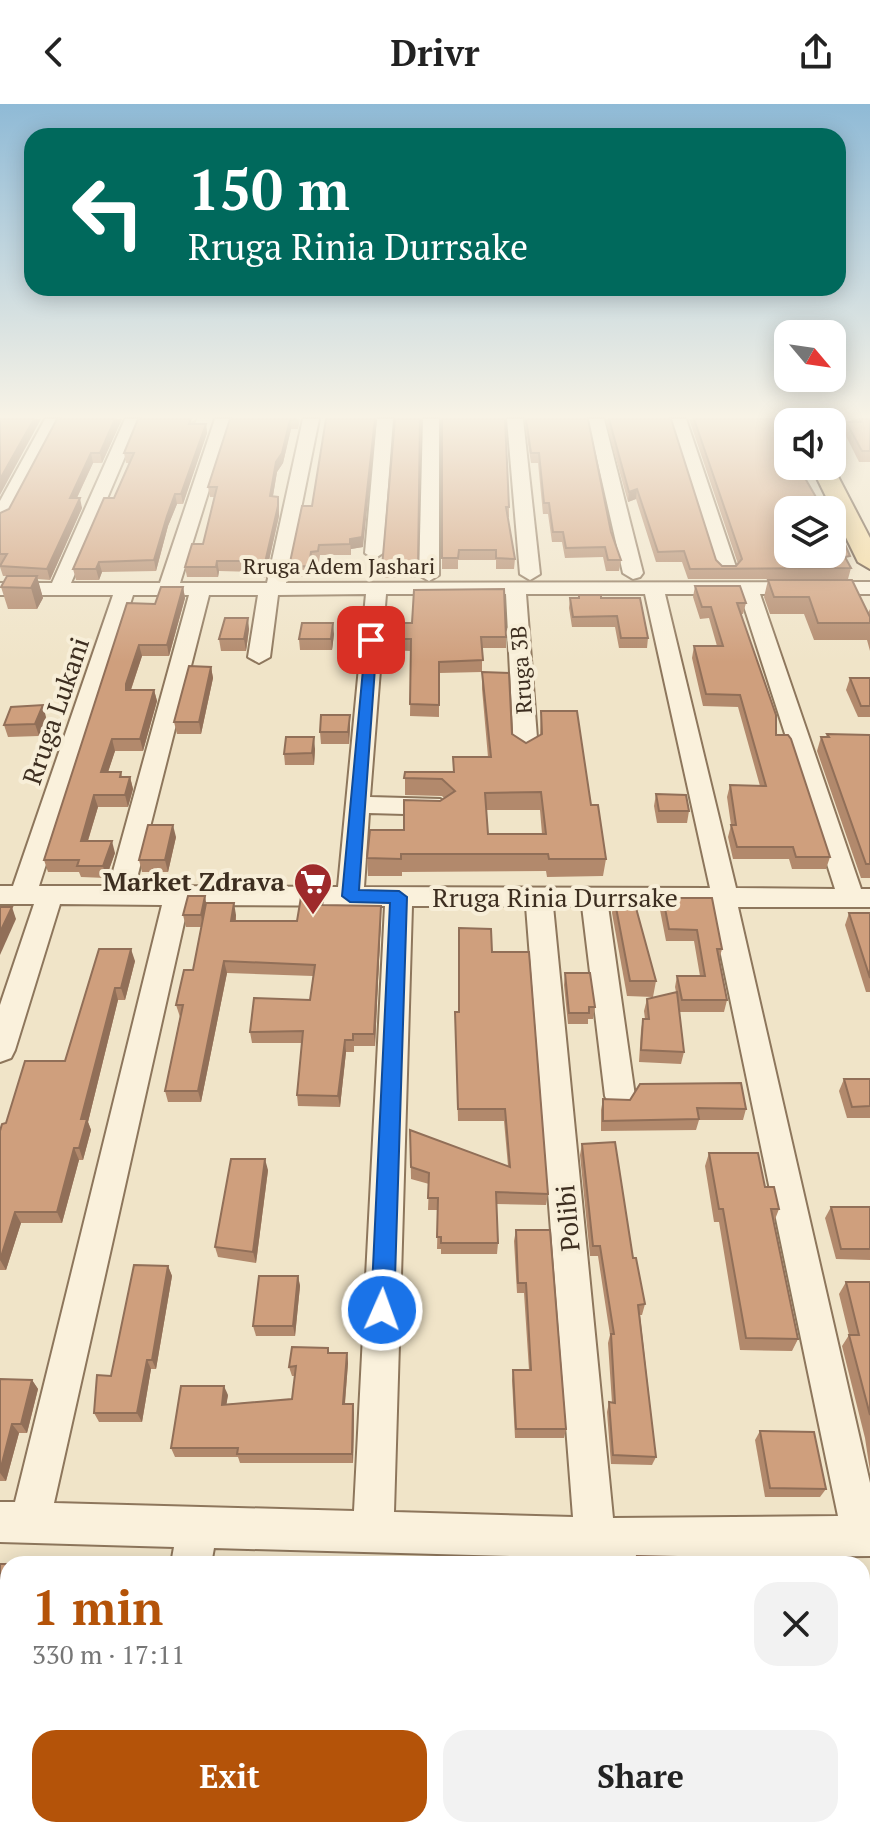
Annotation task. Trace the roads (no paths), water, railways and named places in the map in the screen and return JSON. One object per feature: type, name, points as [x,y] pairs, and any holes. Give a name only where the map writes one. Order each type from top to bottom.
[{"type":"main road","points":[[839,500],[870,562]]},
{"type":"main road","points":[[858,500],[870,522]]},
{"type":"street","points":[[0,518],[10,500]]},
{"type":"street","points":[[40,613],[55,589],[96,500]]},
{"type":"street","points":[[168,589],[197,500]]},
{"type":"street","points":[[259,657],[293,500]]},
{"type":"street","points":[[374,553],[378,500]]},
{"type":"street","points":[[429,575],[430,500]]},
{"type":"street","name":"Rruga 3B","points":[[519,500],[526,751]]},
{"type":"street","points":[[615,500],[633,573]]},
{"type":"street","points":[[704,500],[727,570]]},
{"type":"street","name":"Rruga Adem Jashari","points":[[0,589],[376,590],[523,582],[654,590],[870,588]]},
{"type":"street","points":[[748,589],[861,898]]},
{"type":"street","name":"Rruga Lukani","points":[[0,1050],[24,895],[125,590]]},
{"type":"street","points":[[120,894],[200,590]]},
{"type":"street","points":[[350,896],[376,590]]},
{"type":"street","points":[[177,896],[15,1522],[194,1545],[373,1532],[602,1547],[737,1551],[866,1536],[654,590]]},
{"type":"street","points":[[357,805],[440,807]]},
{"type":"street","name":"Rruga Rinia Durrsake","points":[[24,895],[861,898]]},
{"type":"street","points":[[373,1532],[399,897]]},
{"type":"street","name":"Polibi","points":[[539,897],[602,1547]]},
{"type":"street","points":[[594,898],[620,1096]]},
{"type":"place","name":"Market Zdrava","points":[[313,916]]}]
